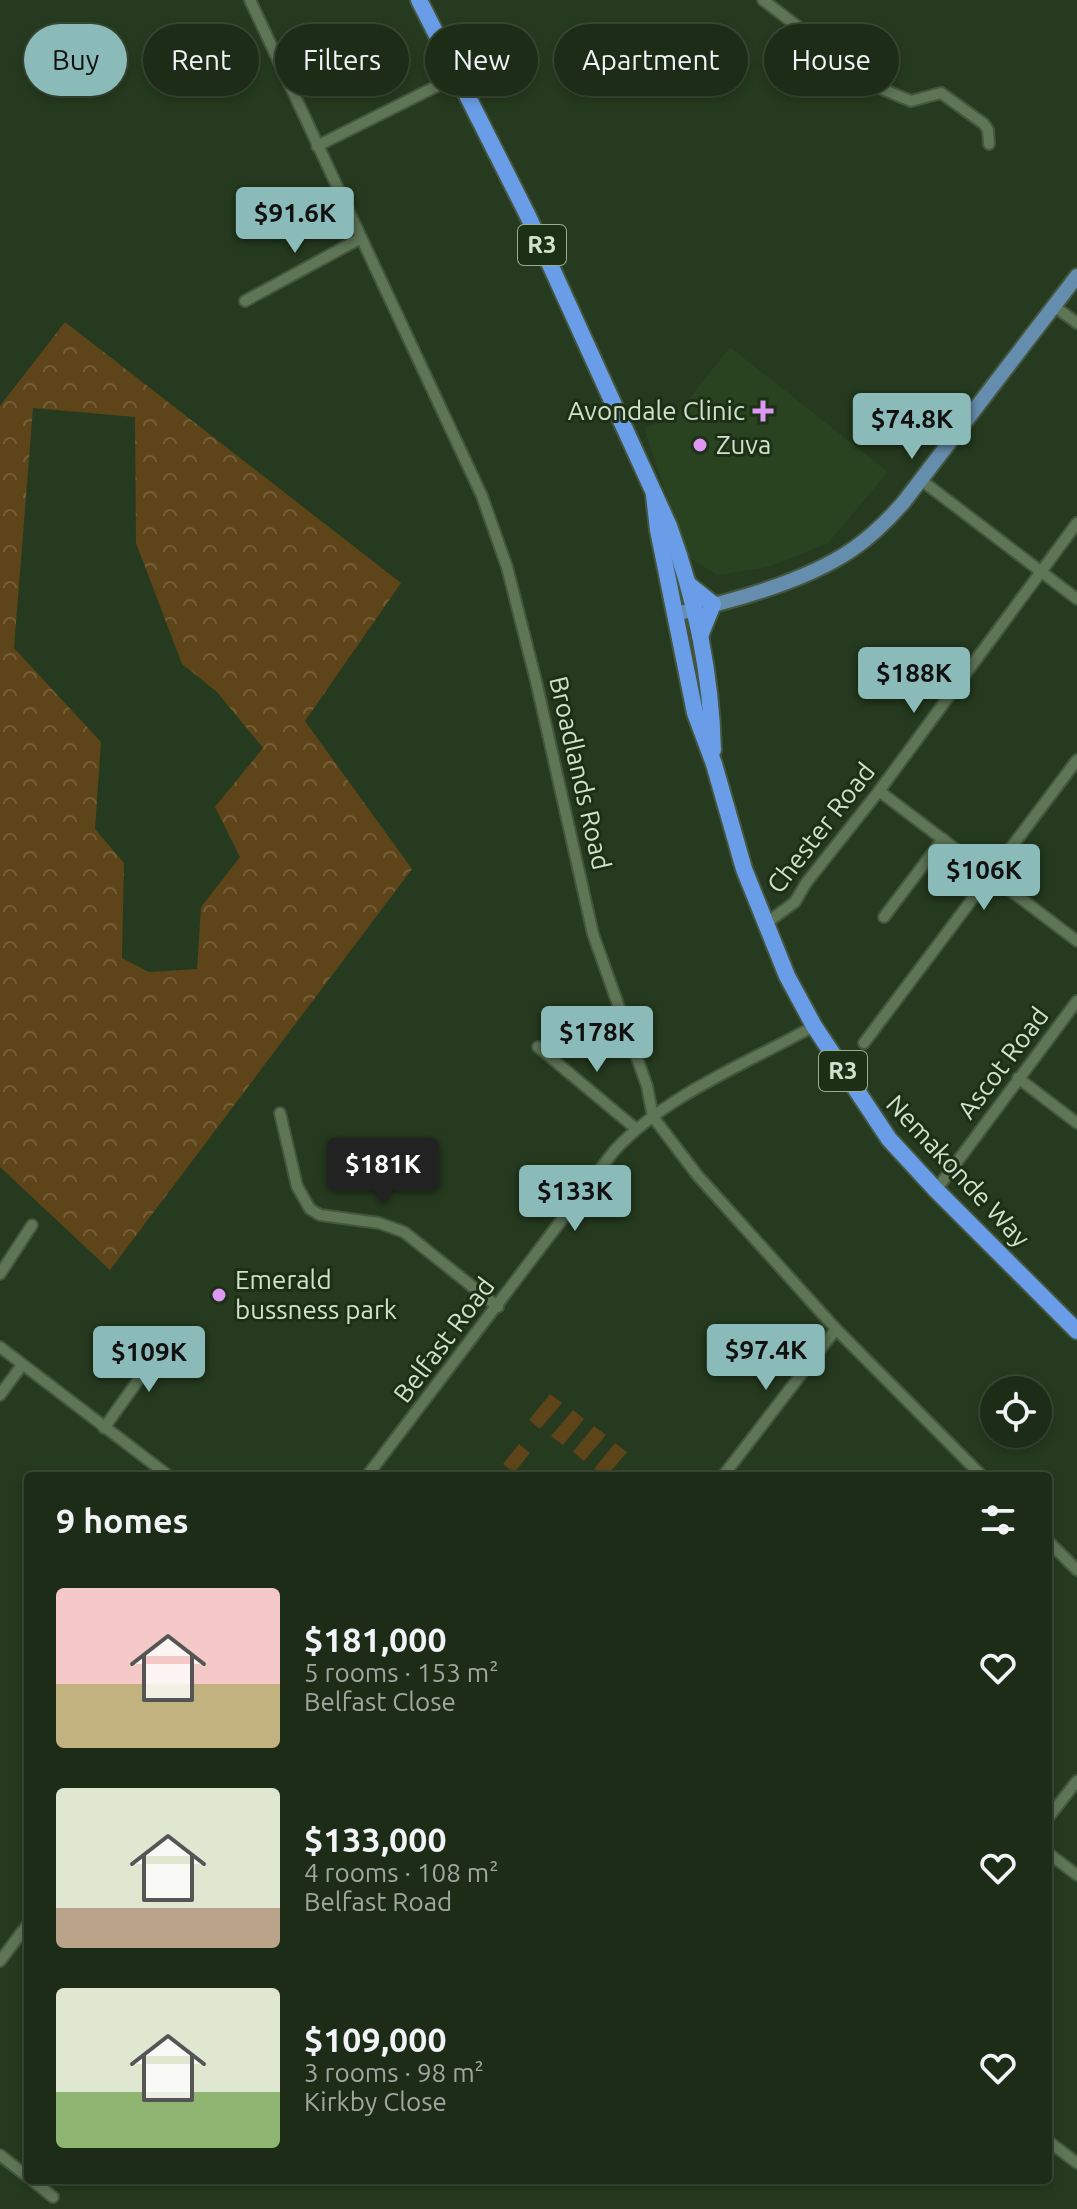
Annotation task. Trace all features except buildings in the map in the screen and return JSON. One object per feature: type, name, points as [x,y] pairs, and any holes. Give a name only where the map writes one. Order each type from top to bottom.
[{"type":"highway","name":"Nemakonde Way","points":[[419,0],[431,24]]},
{"type":"highway","name":"Nemakonde Way","points":[[467,96],[528,216],[669,526],[694,610],[712,718],[714,764]]},
{"type":"highway","name":"Nemakonde Way","points":[[654,495],[658,530],[695,713],[714,764],[744,869],[787,976],[814,1026],[884,1133],[936,1190],[1077,1331]]},
{"type":"highway","points":[[688,584],[713,604],[699,637]]},
{"type":"main road","points":[[675,614],[789,580],[841,556],[880,527],[921,480],[1077,276]]},
{"type":"street","name":"Broadlands Road","points":[[250,0],[482,496],[507,567],[536,681],[593,934],[647,1086],[653,1117],[698,1176],[836,1329],[978,1472]]},
{"type":"street","points":[[763,0],[877,87],[911,101],[941,93],[984,124],[988,130],[989,144]]},
{"type":"street","points":[[317,146],[425,92]]},
{"type":"street","points":[[245,301],[361,238]]},
{"type":"street","points":[[1054,306],[1077,323]]},
{"type":"street","points":[[921,480],[1077,599]]},
{"type":"street","name":"Chester Road","points":[[765,924],[795,902],[806,883],[879,791],[1077,523]]},
{"type":"street","points":[[864,1043],[1077,760]]},
{"type":"street","points":[[879,791],[1077,941]]},
{"type":"street","points":[[884,917],[943,839]]},
{"type":"street","name":"Ascot Road","points":[[936,1190],[1077,1001]]},
{"type":"street","name":"Belfast Road","points":[[370,1472],[614,1151],[635,1128],[676,1100],[814,1026]]},
{"type":"street","points":[[538,1047],[635,1128]]},
{"type":"street","points":[[1018,1078],[1077,1123]]},
{"type":"street","points":[[280,1113],[297,1186],[310,1209],[320,1215],[379,1223],[404,1232],[498,1307]]},
{"type":"street","points":[[0,1274],[32,1225]]},
{"type":"street","points":[[726,1472],[836,1329]]},
{"type":"street","points":[[104,1428],[167,1340]]},
{"type":"street","points":[[0,1347],[164,1472]]},
{"type":"street","points":[[0,1395],[22,1365]]},
{"type":"street","points":[[1052,1545],[1077,1570]]},
{"type":"street","points":[[1052,1813],[1077,1781]]},
{"type":"street","points":[[1052,1856],[1077,1875]]},
{"type":"street","points":[[0,1961],[24,1929]]},
{"type":"street","points":[[1052,2144],[1077,2163]]},
{"type":"street","points":[[0,2155],[24,2173]]},
{"type":"street","points":[[37,2184],[53,2197]]},
{"type":"shaded area","points":[[730,347],[888,472],[828,543],[768,567],[717,575],[688,557],[644,428],[674,418]]},
{"type":"green space","points":[[65,322],[401,583],[305,721],[412,869],[110,1270],[0,1167],[0,406]],"holes":[[[33,408],[135,417],[136,543],[182,664],[217,692],[263,748],[215,807],[240,857],[201,907],[197,969],[149,972],[122,958],[124,863],[95,829],[101,742],[14,648]]]},
{"type":"green space","points":[[550,1394],[562,1403],[540,1429],[529,1420]]},
{"type":"green space","points":[[573,1410],[584,1419],[563,1445],[551,1436]]},
{"type":"green space","points":[[594,1426],[606,1435],[584,1461],[573,1452]]},
{"type":"green space","points":[[615,1443],[627,1452],[610,1472],[594,1469]]},
{"type":"green space","points":[[519,1444],[530,1453],[515,1472],[503,1464]]},
{"type":"place","name":"Avondale Clinic","points":[[763,411]]},
{"type":"place","name":"Zuva","points":[[700,445]]},
{"type":"place","name":"Emerald bussness park","points":[[219,1295]]}]
